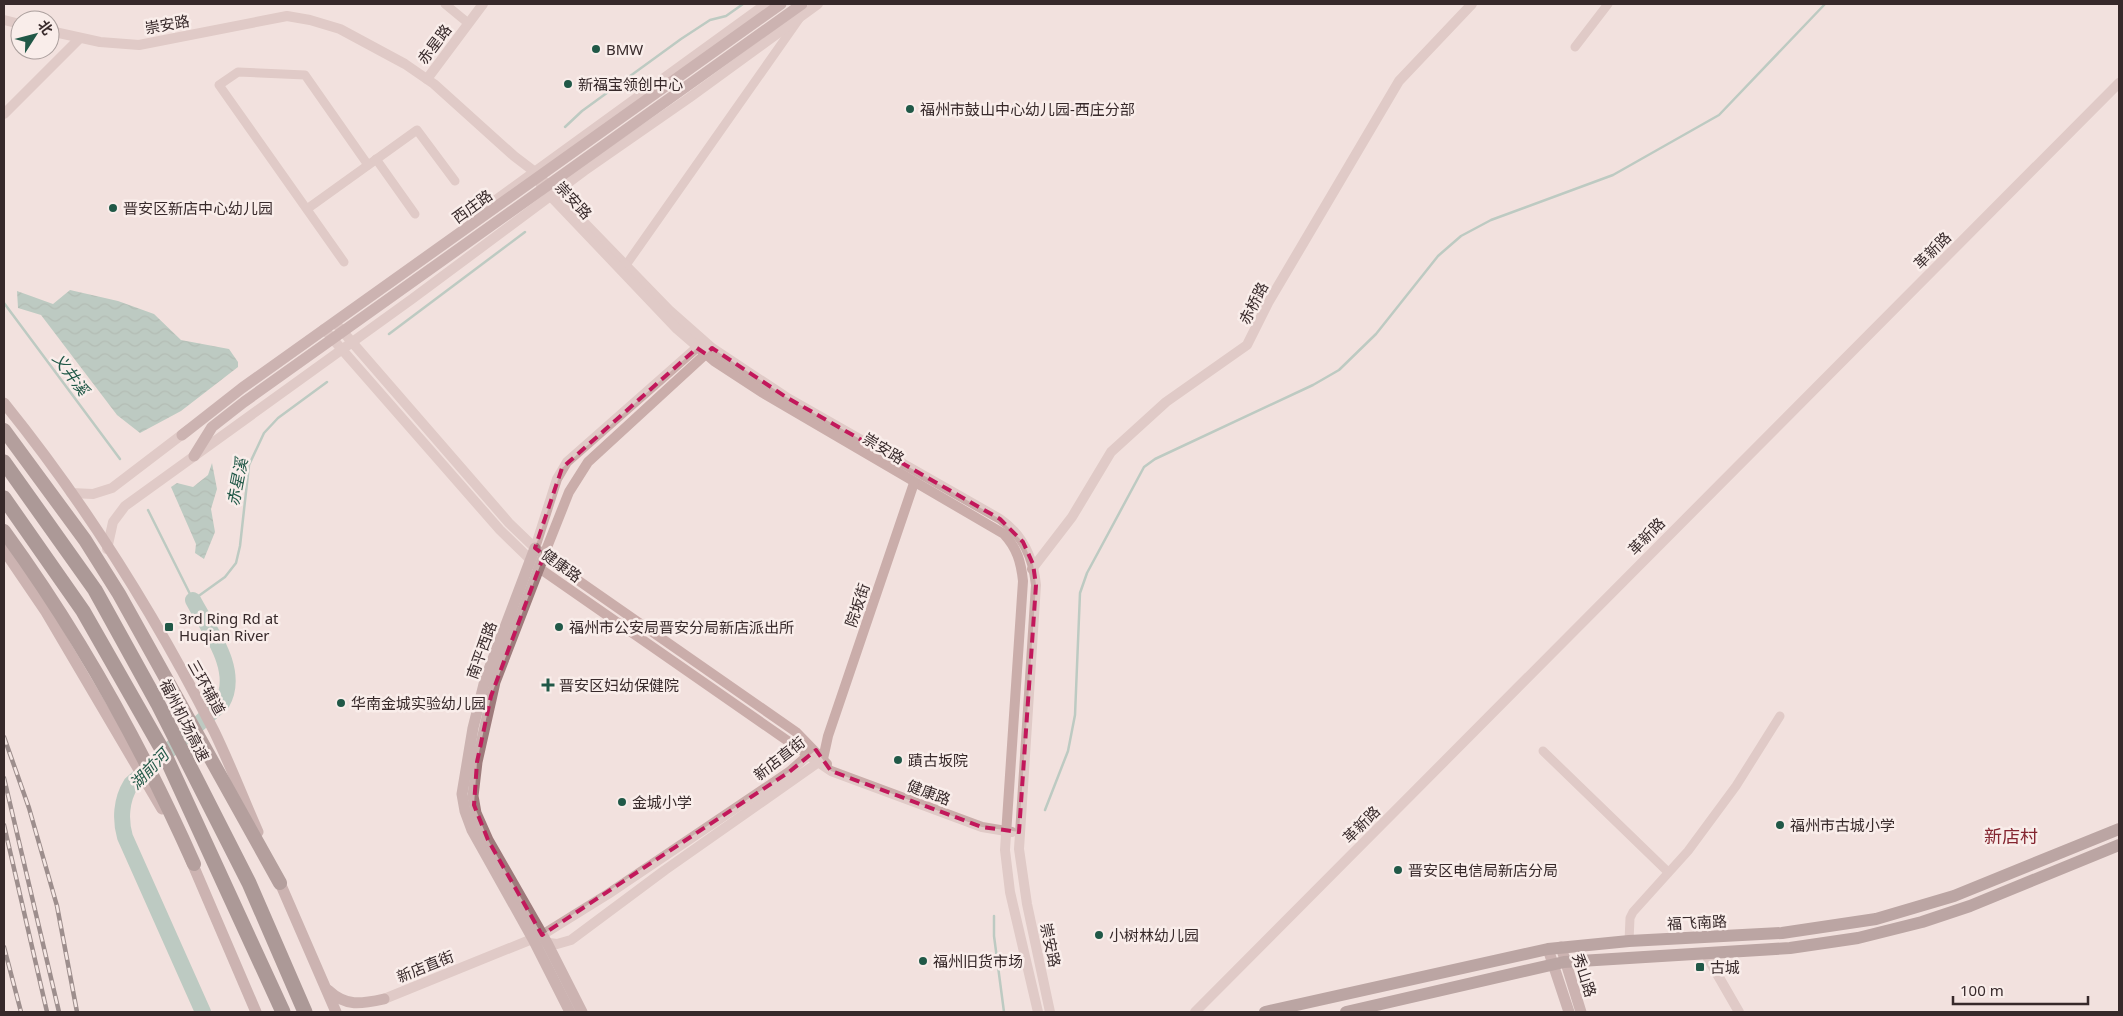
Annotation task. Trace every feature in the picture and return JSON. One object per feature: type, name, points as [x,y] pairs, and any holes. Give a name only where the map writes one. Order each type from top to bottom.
[{"type":"highway","points":[[4,430],[85,540],[119,594],[189,716],[280,883]]},
{"type":"highway","name":"福州机场高速","points":[[4,462],[95,590],[158,704],[249,883],[305,1012]]},
{"type":"highway","points":[[4,498],[83,611],[164,753],[283,1012]]},
{"type":"highway","points":[[4,531],[34,572],[114,703],[139,760],[194,864]]},
{"type":"main road","name":"西庄路","points":[[182,435],[249,383],[781,4]]},
{"type":"main road","points":[[194,456],[212,427],[244,402],[802,9]]},
{"type":"main road","name":"三环辅道","points":[[4,403],[71,493],[147,612],[198,701],[215,733],[336,1012]]},
{"type":"main road","points":[[4,550],[46,612],[139,760]]},
{"type":"main road","name":"南平西路","points":[[540,551],[485,680],[468,752],[462,794],[465,811],[472,830],[541,939],[582,1012]]},
{"type":"main road","name":"福飞南路","points":[[1265,1012],[1554,948],[1629,941],[1782,933],[1876,919],[1954,896],[2119,829]]},
{"type":"main road","name":"福飞南路","points":[[1346,1012],[1558,963],[1822,944],[1900,928],[1970,906],[2119,845]]},
{"type":"main road","points":[[194,864],[256,1012]]},
{"type":"main road","name":"南平西路","points":[[541,939],[570,1012]]},
{"type":"main road","name":"秀山路","points":[[1554,948],[1569,1012]]},
{"type":"main road","name":"秀山路","points":[[1558,963],[1581,1012]]},
{"type":"main road","points":[[326,989],[347,1003],[363,1004],[384,999]]},
{"type":"main road","points":[[364,1012],[384,999]]},
{"type":"street","points":[[445,4],[468,23]]},
{"type":"street","name":"赤星路","points":[[427,79],[483,4]]},
{"type":"street","points":[[71,493],[101,492],[122,480],[533,173],[766,4]]},
{"type":"street","points":[[107,549],[113,522],[121,510],[133,500],[352,343],[802,9],[818,4]]},
{"type":"street","name":"赤桥路","points":[[1022,581],[1072,517],[1110,452],[1166,402],[1247,345],[1268,303],[1399,81],[1472,4]]},
{"type":"street","points":[[1575,47],[1608,4]]},
{"type":"street","points":[[626,265],[802,9]]},
{"type":"street","name":"崇安路","points":[[60,33],[111,43],[149,44],[271,18],[293,17],[310,20],[348,33],[405,64],[427,79],[533,173],[705,348],[762,393],[1004,534],[1017,552],[1022,581],[1005,832],[1006,859],[1013,905],[1038,1012]]},
{"type":"street","points":[[4,114],[80,38]]},
{"type":"street","points":[[344,262],[219,85],[238,72],[305,75],[368,165]]},
{"type":"street","name":"革新路","points":[[1195,1012],[2119,83]]},
{"type":"street","points":[[308,209],[417,130],[454,181]]},
{"type":"street","points":[[376,159],[415,214]]},
{"type":"street","name":"崇安路","points":[[553,194],[626,265],[705,348],[786,397],[1000,519],[1024,542],[1034,568],[1036,585],[1019,832],[1023,883],[1050,1012]]},
{"type":"street","name":"健康路","points":[[334,321],[509,523],[540,551],[796,732],[812,753]]},
{"type":"street","name":"健康路","points":[[324,329],[500,530],[535,564],[812,753],[832,771],[982,827],[1005,832],[1019,832]]},
{"type":"street","name":"南平西路","points":[[540,551],[557,479],[567,462],[705,348]]},
{"type":"street","name":"南平西路","points":[[540,551],[569,492],[588,462],[705,348]]},
{"type":"street","name":"院坂街","points":[[828,736],[914,483]]},
{"type":"street","points":[[1629,941],[1629,925],[1633,912],[1688,851],[1736,786],[1780,716]]},
{"type":"street","name":"新店直街","points":[[384,999],[541,939],[790,772],[828,736]]},
{"type":"street","name":"新店直街","points":[[541,939],[563,943],[571,940],[665,870],[821,761],[828,736]]},
{"type":"street","points":[[1543,752],[1668,872]]},
{"type":"street","points":[[1705,953],[1739,1012]]},
{"type":"highlighted area","points":[[697,348],[706,354],[712,348],[786,397],[1000,519],[1023,542],[1033,564],[1036,585],[1019,832],[982,827],[831,771],[816,750],[789,772],[542,935],[488,840],[474,805],[477,762],[491,696],[544,555],[535,548],[562,468]]},
{"type":"water","points":[[70,290],[118,301],[154,314],[181,340],[229,349],[238,362],[238,367],[181,411],[140,433],[117,415],[41,315],[18,308],[17,291],[53,304]]},
{"type":"water","points":[[212,463],[217,489],[211,509],[215,532],[204,559],[195,553],[196,544],[171,487],[177,483],[193,487],[208,475]]},
{"type":"waterway","name":"赤星溪","points":[[565,127],[582,111],[681,39],[710,20],[726,16],[743,4]]},
{"type":"waterway","points":[[1045,810],[1068,751],[1075,715],[1080,593],[1087,573],[1144,467],[1155,459],[1313,385],[1339,370],[1376,334],[1438,256],[1461,236],[1491,220],[1613,175],[1719,115],[1825,4]]},
{"type":"waterway","name":"赤星溪","points":[[389,334],[525,232]]},
{"type":"waterway","name":"义井溪","points":[[4,303],[120,459]]},
{"type":"waterway","name":"赤星溪","points":[[148,510],[193,600],[225,577],[236,563],[240,546],[249,465],[264,433],[278,418],[327,382]]},
{"type":"waterway","name":"湖前河","points":[[193,600],[220,650],[228,677],[227,690],[222,703],[131,784],[123,803],[122,824],[125,837],[203,1012]]},
{"type":"waterway","points":[[994,916],[994,936],[1004,1012]]},
{"type":"railway","points":[[4,737],[29,808],[57,906],[77,1012]]},
{"type":"railway","points":[[4,778],[59,1012]]},
{"type":"railway","points":[[4,825],[47,1012]]},
{"type":"railway","points":[[4,947],[21,1012]]},
{"type":"place","name":"BMW","points":[[596,49]]},
{"type":"place","name":"新福宝领创中心","points":[[568,84]]},
{"type":"place","name":"福州市鼓山中心幼儿园-西庄分部","points":[[910,109]]},
{"type":"place","name":"晋安区新店中心幼儿园","points":[[113,208]]},
{"type":"place","name":"3rd Ring Rd at Huqian River","points":[[169,627]]},
{"type":"place","name":"福州市公安局晋安分局新店派出所","points":[[559,627]]},
{"type":"place","name":"晋安区妇幼保健院","points":[[548,685]]},
{"type":"place","name":"华南金城实验幼儿园","points":[[341,703]]},
{"type":"place","name":"蹟古坂院","points":[[898,760]]},
{"type":"place","name":"金城小学","points":[[622,802]]},
{"type":"place","name":"福州市古城小学","points":[[1780,825]]},
{"type":"place","name":"晋安区电信局新店分局","points":[[1398,870]]},
{"type":"place","name":"小树林幼儿园","points":[[1099,935]]},
{"type":"place","name":"福州旧货市场","points":[[923,961]]},
{"type":"place","name":"古城","points":[[1700,967]]},
{"type":"district","name":"新店村","points":[[2011,836]]}]
